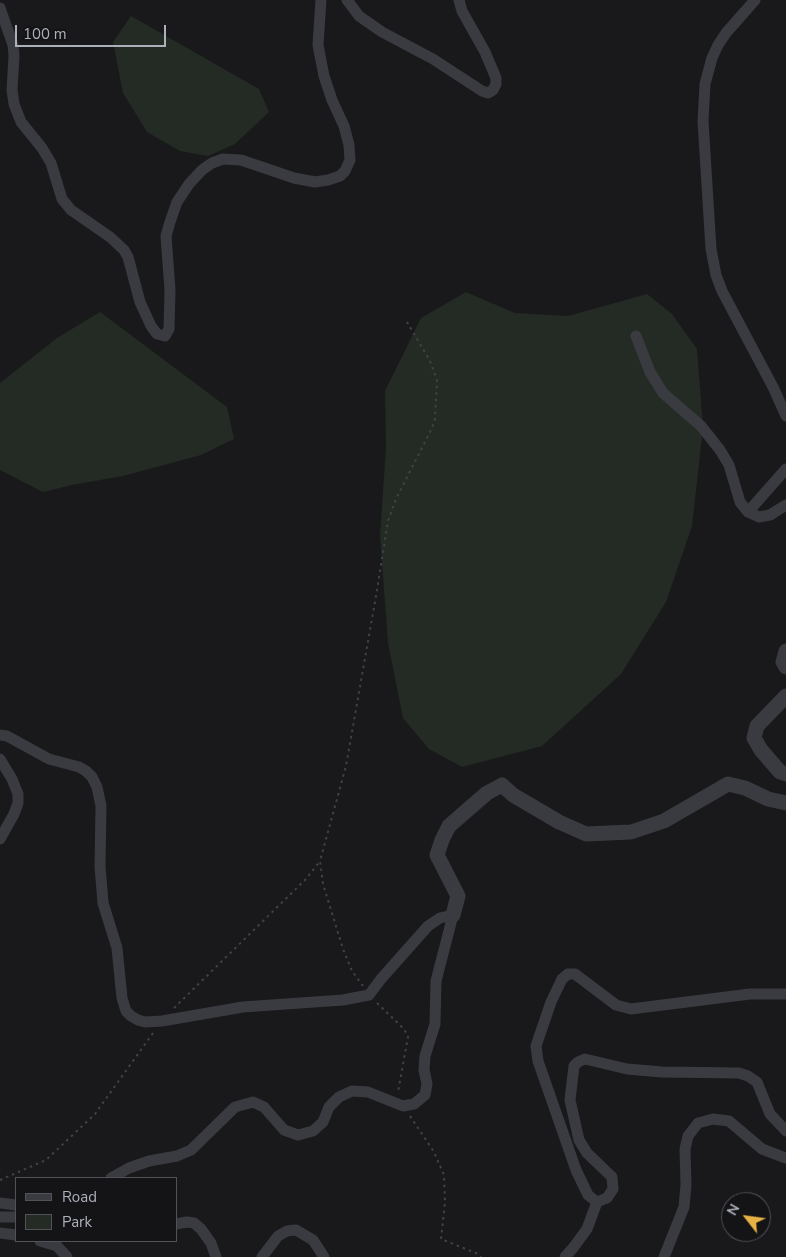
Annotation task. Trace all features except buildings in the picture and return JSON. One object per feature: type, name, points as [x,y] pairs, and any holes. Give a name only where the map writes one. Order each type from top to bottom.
[{"type":"street","points":[[0,8],[13,44],[12,90],[14,104],[22,122],[51,163],[62,199],[71,210],[110,237],[124,250],[128,257],[140,302],[151,326],[157,334],[164,336],[169,329],[170,290],[166,236],[177,202],[189,184],[202,170],[212,163],[223,159],[241,160],[294,178],[315,182],[340,176],[345,171],[350,160],[349,145],[344,126],[329,92],[318,45],[321,0]]},
{"type":"street","points":[[347,0],[359,16],[382,32],[433,59],[482,92],[488,93],[493,90],[496,78],[458,0]]},
{"type":"street","points":[[755,0],[718,46],[712,58],[705,84],[703,121],[711,249],[716,275],[722,291],[773,387],[786,416]]},
{"type":"street","points":[[636,336],[650,372],[663,393],[701,426],[720,450],[729,465],[740,502],[748,512],[758,517],[770,515],[786,504]]},
{"type":"street","points":[[748,512],[786,469]]},
{"type":"street","points":[[786,651],[783,662],[786,667]]},
{"type":"street","points":[[786,696],[757,726],[754,738],[761,750],[780,772],[786,774]]},
{"type":"street","points":[[0,735],[7,736],[49,759],[86,771],[92,777],[97,787],[101,806],[100,866],[103,903],[117,948],[122,998],[126,1011],[138,1020],[145,1022],[162,1021],[243,1007],[343,1000],[369,995],[428,926],[440,918],[453,915]]},
{"type":"street","points":[[0,759],[12,779],[18,794],[18,803],[0,839]]},
{"type":"street","points":[[112,1177],[149,1161],[177,1156],[191,1150],[235,1107],[253,1102],[264,1107],[284,1130],[298,1135],[313,1131],[323,1122],[329,1107],[339,1097],[352,1091],[368,1092],[403,1106],[414,1104],[425,1095],[427,1084],[424,1070],[425,1056],[435,1024],[436,981],[458,896],[437,855],[449,826],[487,794],[502,786],[512,795],[559,822],[586,834],[631,832],[656,824],[728,784],[745,788],[768,799],[786,803]]},
{"type":"street","points":[[597,1202],[588,1195],[576,1170],[538,1061],[536,1046],[551,1002],[562,979],[568,974],[575,974],[616,1005],[631,1009],[750,994],[786,994]]},
{"type":"street","points":[[565,1257],[586,1229],[597,1202],[606,1198],[613,1189],[612,1177],[587,1153],[579,1140],[570,1100],[574,1066],[585,1059],[627,1069],[662,1072],[738,1073],[748,1076],[757,1082],[770,1114],[786,1132]]},
{"type":"street","points":[[664,1257],[684,1207],[686,1185],[685,1149],[688,1136],[698,1123],[713,1119],[729,1121],[762,1149],[786,1158]]},
{"type":"street","points":[[0,1203],[15,1205]]},
{"type":"street","points":[[0,1217],[15,1217]]},
{"type":"street","points":[[178,1224],[194,1223],[201,1229],[211,1244],[216,1257]]},
{"type":"street","points":[[262,1257],[278,1236],[287,1231],[296,1230],[313,1240],[324,1257]]},
{"type":"street","points":[[0,1233],[15,1235]]},
{"type":"street","points":[[43,1242],[57,1246],[67,1257]]},
{"type":"path","points":[[0,1180],[46,1160],[94,1114],[162,1021],[306,879],[320,861],[346,766],[388,521],[396,499],[436,419],[437,380],[430,361],[407,322]]},
{"type":"path","points":[[320,861],[323,884],[343,949],[352,971],[369,995],[404,1029],[408,1037],[397,1090],[403,1106],[434,1152],[444,1175],[445,1202],[442,1239],[481,1257]]},
{"type":"green space","points":[[131,16],[259,89],[269,112],[235,144],[208,156],[180,151],[147,132],[123,93],[113,42]]},
{"type":"green space","points":[[466,292],[515,313],[568,316],[647,294],[672,314],[697,349],[703,428],[692,526],[666,602],[621,674],[542,746],[462,767],[429,749],[403,718],[388,643],[380,535],[386,448],[385,391],[421,318]]},
{"type":"green space","points":[[100,312],[227,407],[234,439],[201,455],[123,476],[43,492],[0,470],[0,383],[57,338]]}]
